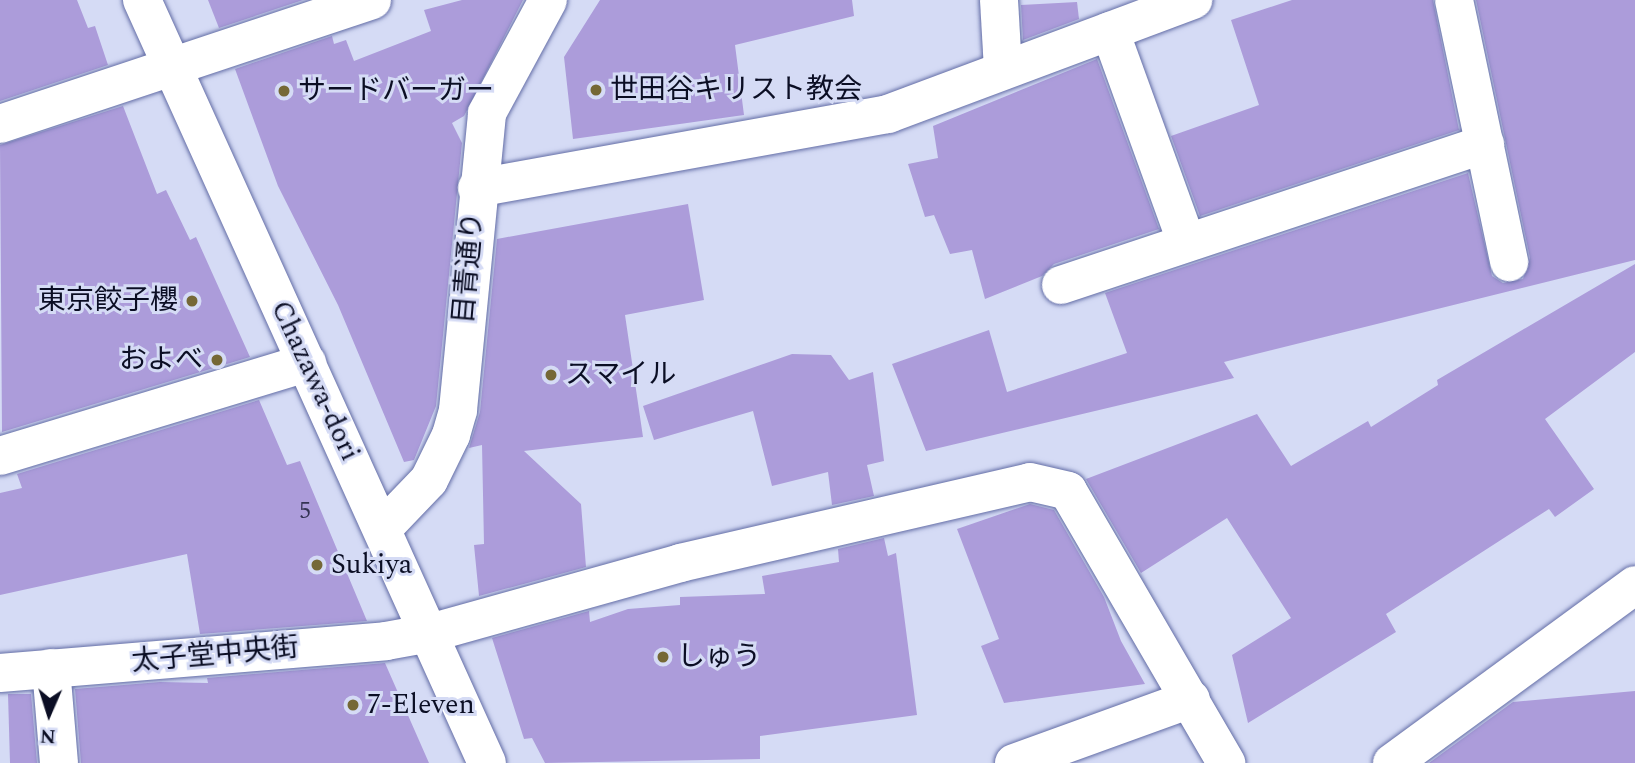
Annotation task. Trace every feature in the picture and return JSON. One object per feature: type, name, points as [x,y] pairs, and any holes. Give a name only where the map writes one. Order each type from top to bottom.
[{"type":"street","name":"Chazawa-dori","points":[[142,0],[383,527],[487,763]]},
{"type":"street","points":[[0,124],[372,0]]},
{"type":"street","name":"目青通り","points":[[383,527],[429,480],[458,410],[477,188],[487,113],[548,0]]},
{"type":"street","points":[[999,0],[1003,70]]},
{"type":"street","points":[[477,188],[888,114],[1192,0]]},
{"type":"street","points":[[1454,0],[1509,262]]},
{"type":"street","points":[[1110,31],[1186,241]]},
{"type":"street","points":[[1061,285],[1186,241],[1485,144]]},
{"type":"street","points":[[0,456],[307,363]]},
{"type":"street","name":"太子堂中央街","points":[[0,673],[373,642],[430,633],[680,563],[1030,482],[1068,491],[1226,763]]},
{"type":"street","points":[[1392,763],[1633,591]]},
{"type":"street","points":[[51,668],[60,763]]},
{"type":"street","points":[[1014,763],[1191,699]]},
{"type":"building","points":[[0,0],[77,0],[88,28],[95,26],[108,65],[0,101]]},
{"type":"building","points":[[208,0],[303,0],[219,28]]},
{"type":"building","points":[[462,0],[523,0],[464,116],[452,123],[462,143],[436,406],[414,460],[404,462],[338,305],[278,186],[235,69],[332,36],[334,44],[346,40],[354,61],[431,31],[424,10]]},
{"type":"building","points":[[600,0],[852,0],[854,16],[735,45],[744,115],[573,139],[564,57]]},
{"type":"building","points":[[1292,0],[1433,0],[1459,130],[1200,216],[1171,136],[1259,105],[1231,20]]},
{"type":"building","points":[[1476,0],[1635,0],[1635,260],[1224,362],[1234,378],[926,451],[892,364],[989,330],[1007,392],[1127,353],[1105,293],[1468,173],[1492,276],[1503,283],[1523,279],[1530,258]]},
{"type":"building","points":[[1077,2],[1079,19],[1023,40],[1021,5]]},
{"type":"building","points":[[1097,59],[1159,229],[1054,264],[1042,276],[985,299],[972,250],[950,254],[934,215],[925,217],[908,164],[938,158],[933,126]]},
{"type":"building","points":[[123,106],[157,194],[166,190],[190,240],[196,237],[250,357],[2,432],[0,145]]},
{"type":"building","points":[[688,204],[704,300],[625,315],[643,437],[524,451],[581,504],[586,567],[479,596],[474,545],[484,544],[482,445],[469,448],[480,412],[497,239]]},
{"type":"building","points":[[1635,264],[1635,352],[1545,419],[1594,489],[1555,517],[1549,509],[1386,614],[1396,632],[1248,723],[1232,655],[1291,618],[1227,518],[1141,573],[1086,479],[1257,414],[1291,466],[1368,421],[1371,427],[1438,385],[1437,380]]},
{"type":"building","points":[[792,354],[831,355],[849,380],[873,372],[884,461],[867,465],[874,496],[832,505],[828,472],[772,486],[753,411],[654,440],[643,406]]},
{"type":"building","points":[[259,400],[287,465],[300,461],[367,621],[200,634],[187,554],[0,595],[0,493],[22,488],[17,474]]},
{"type":"building","points":[[1030,504],[1054,510],[1104,597],[1121,641],[1145,684],[1004,703],[981,646],[999,639],[957,529]]},
{"type":"building","points":[[884,538],[888,556],[896,553],[917,715],[760,736],[760,759],[545,763],[532,738],[524,739],[492,638],[589,611],[590,622],[628,609],[680,605],[680,597],[765,594],[762,576],[839,562],[838,549]]},
{"type":"building","points":[[385,663],[429,763],[81,763],[75,689],[160,682],[208,683],[207,678]]},
{"type":"building","points":[[1635,691],[1635,763],[1429,763],[1513,702]]},
{"type":"building","points":[[8,694],[31,694],[37,763],[10,763]]},
{"type":"place","name":"世田谷キリスト教会","points":[[596,90]]},
{"type":"place","name":"サードバーガー","points":[[284,91]]},
{"type":"place","name":"東京餃子櫻","points":[[192,301]]},
{"type":"place","name":"およべ","points":[[217,360]]},
{"type":"place","name":"スマイル","points":[[551,375]]},
{"type":"place","name":"Sukiya","points":[[317,565]]},
{"type":"place","name":"しゅう","points":[[663,657]]},
{"type":"place","name":"7-Eleven","points":[[353,705]]}]
